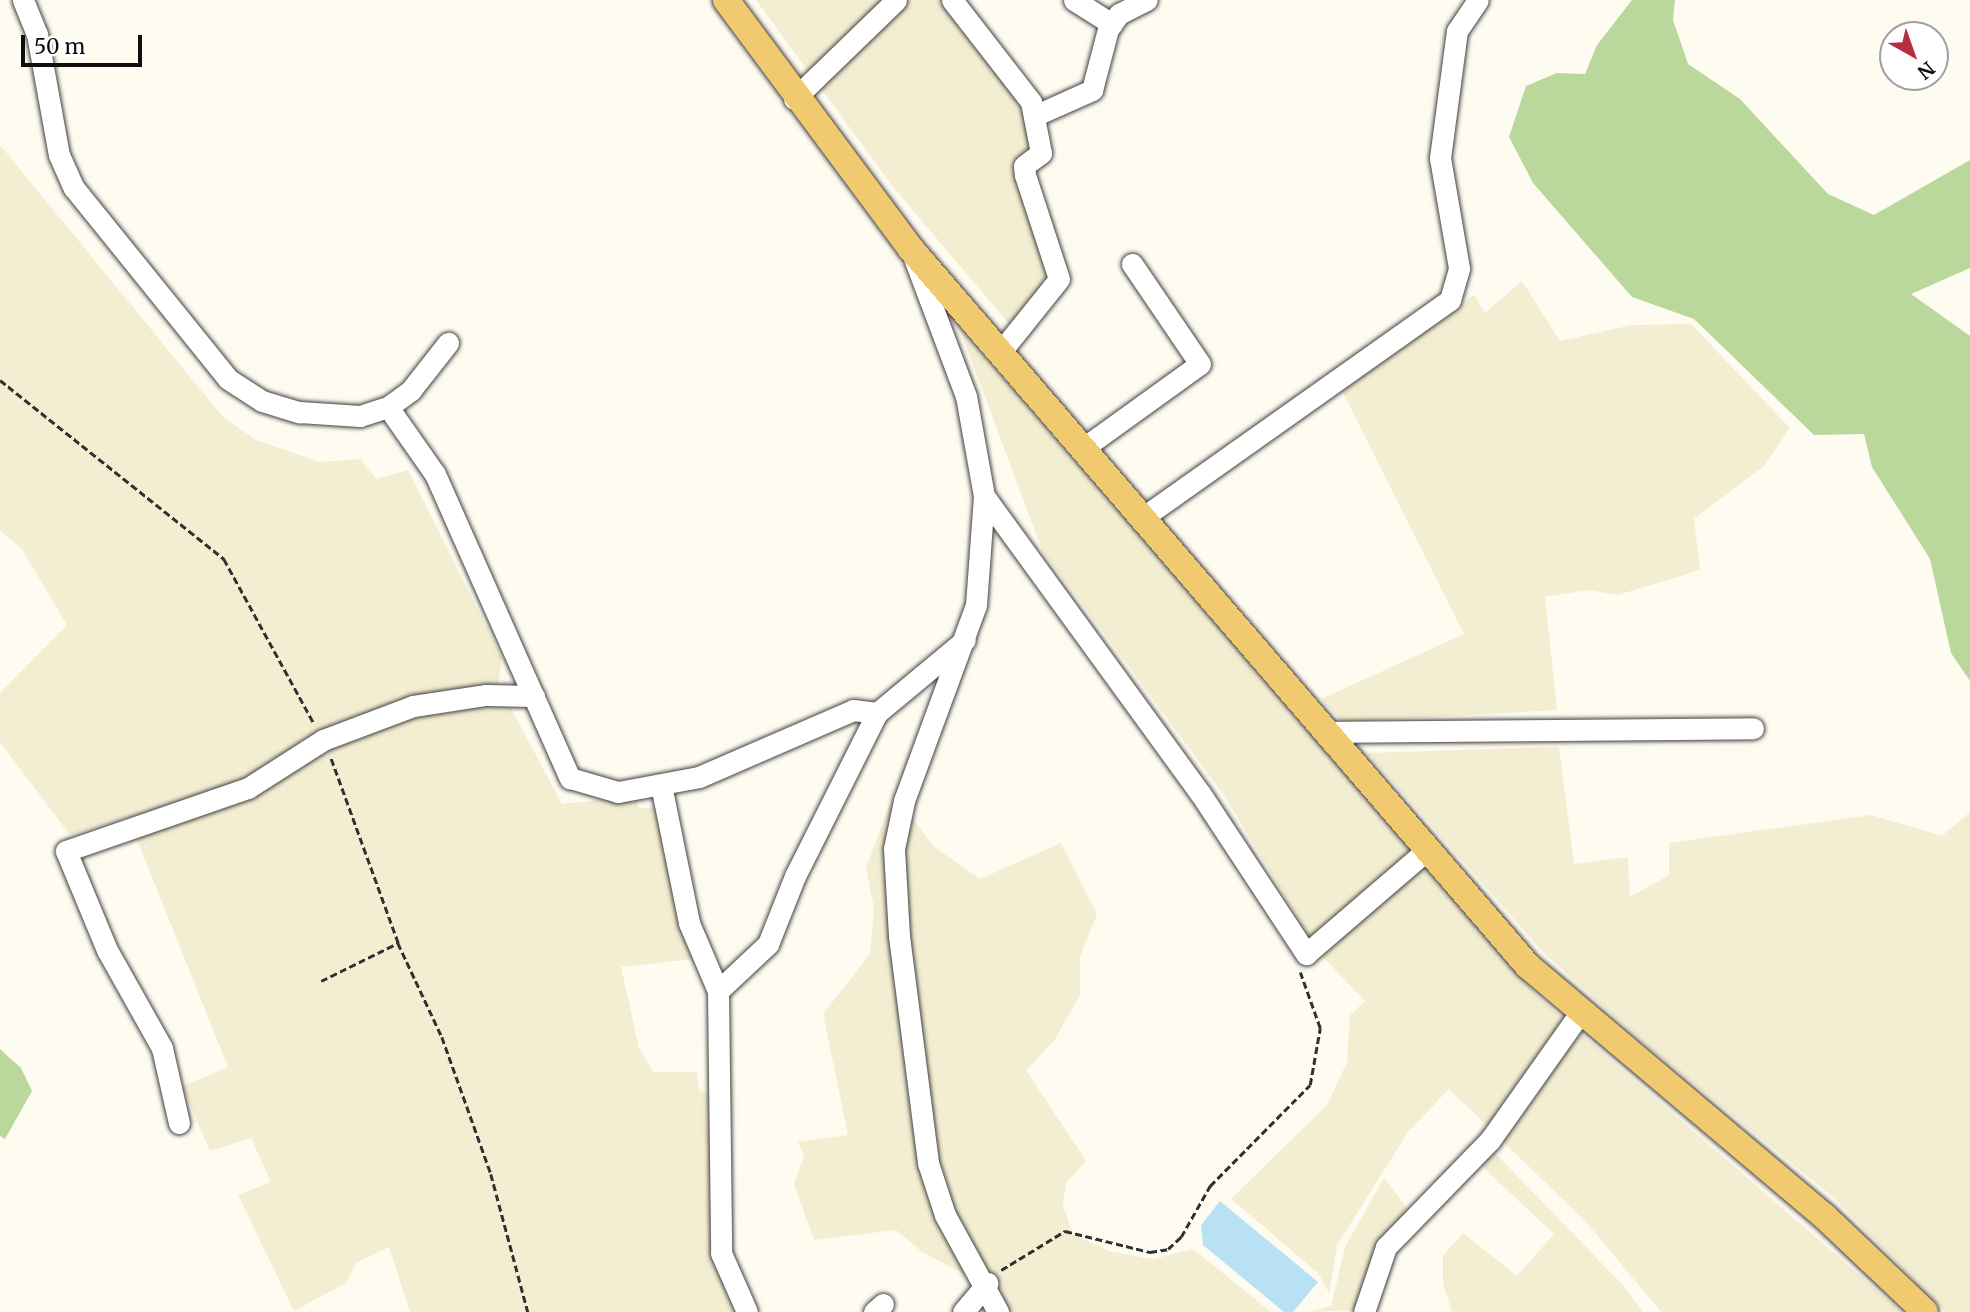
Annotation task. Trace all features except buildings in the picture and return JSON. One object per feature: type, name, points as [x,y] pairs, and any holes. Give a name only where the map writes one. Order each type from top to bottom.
[{"type":"main road","points":[[726,0],[794,99],[911,249],[1528,965],[1580,1013],[1824,1216],[1925,1312]]},
{"type":"street","points":[[23,0],[37,34],[60,155],[74,188],[228,379],[262,401],[299,412],[359,416],[388,407],[434,368],[448,343]]},
{"type":"street","points":[[794,99],[896,0]]},
{"type":"street","points":[[953,0],[1031,102],[1041,153],[1024,166],[1025,174],[1059,279],[999,354]]},
{"type":"street","points":[[1074,0],[1112,24]]},
{"type":"street","points":[[1034,116],[1092,90],[1112,24],[1147,0]]},
{"type":"street","points":[[1142,518],[1450,300],[1459,268],[1440,158],[1457,31],[1478,0]]},
{"type":"street","points":[[911,249],[966,396],[984,496],[976,605],[904,801],[894,849],[906,1014],[928,1163],[945,1215],[987,1283],[998,1312]]},
{"type":"street","points":[[1082,449],[1200,364],[1132,264]]},
{"type":"street","points":[[388,407],[435,474],[570,778],[618,792],[699,777],[853,710],[877,713]]},
{"type":"street","points":[[984,496],[1200,793],[1306,954],[1428,849]]},
{"type":"street","points":[[718,991],[768,944],[795,876],[877,713],[966,638]]},
{"type":"street","points":[[179,1123],[162,1048],[107,950],[66,851],[248,788],[323,740],[449,698],[534,696]]},
{"type":"street","points":[[1325,732],[1752,728]]},
{"type":"street","points":[[661,785],[689,923],[718,991],[721,1253],[747,1312]]},
{"type":"street","points":[[1364,1312],[1386,1247],[1490,1140],[1580,1013]]},
{"type":"street","points":[[963,1312],[987,1283]]},
{"type":"path","points":[[0,380],[224,559],[323,740],[398,943],[442,1037],[491,1174],[528,1312]]},
{"type":"path","points":[[321,981],[398,943]]},
{"type":"path","points":[[987,1283],[1065,1231],[1150,1252],[1168,1249],[1181,1237],[1210,1186],[1311,1085],[1320,1028],[1298,965],[1306,954]]},
{"type":"shaded area","points":[[756,0],[946,0],[1025,107],[1037,153],[1017,161],[1042,231],[1049,286],[1010,325],[894,188]]},
{"type":"shaded area","points":[[0,145],[223,417],[256,440],[320,462],[360,459],[376,479],[408,470],[502,658],[498,684],[562,804],[636,796],[639,808],[656,808],[694,959],[621,967],[639,1048],[653,1072],[697,1072],[699,1090],[709,1095],[713,1237],[741,1312],[410,1312],[389,1247],[357,1262],[346,1283],[294,1311],[238,1195],[271,1182],[251,1138],[210,1151],[182,1087],[228,1067],[128,817],[70,835],[0,742],[0,693],[67,625],[22,549],[0,531]]},
{"type":"shaded area","points":[[1522,281],[1560,341],[1632,325],[1691,324],[1790,428],[1764,466],[1694,519],[1700,570],[1618,595],[1588,590],[1545,597],[1557,710],[1342,722],[1321,699],[1464,634],[1340,387],[1474,295],[1485,313]]},
{"type":"shaded area","points":[[959,327],[1535,994],[1902,1312],[1661,1312],[1586,1222],[1449,1089],[1408,1132],[1337,1245],[1329,1293],[1318,1273],[1231,1199],[1327,1105],[1347,1062],[1350,1015],[1365,1001],[1319,953],[1224,795],[1042,550]]},
{"type":"shaded area","points":[[1559,747],[1574,864],[1628,857],[1630,897],[1669,875],[1669,843],[1871,815],[1942,836],[1970,812],[1970,1312],[1945,1312],[1833,1197],[1640,1040],[1543,952],[1367,753]]},
{"type":"shaded area","points":[[889,806],[910,815],[933,846],[980,879],[1061,843],[1097,914],[1080,957],[1080,995],[1054,1041],[1026,1070],[1086,1161],[1066,1183],[1063,1206],[1073,1234],[1108,1251],[1153,1259],[1193,1249],[1271,1312],[1007,1312],[1001,1293],[922,1252],[896,1230],[814,1240],[794,1184],[804,1156],[798,1142],[848,1135],[823,1014],[870,954],[874,908],[866,868]]},
{"type":"shaded area","points":[[1490,1148],[1622,1284],[1643,1312],[1452,1312],[1443,1284],[1443,1256],[1463,1233],[1517,1276],[1554,1234],[1473,1158]]},
{"type":"shaded area","points":[[1384,1178],[1408,1209],[1375,1254],[1359,1310],[1309,1312],[1331,1306],[1345,1247]]},
{"type":"green space","points":[[1632,0],[1675,0],[1673,20],[1688,64],[1740,99],[1828,194],[1874,215],[1970,160],[1970,268],[1911,294],[1970,336],[1970,681],[1951,653],[1930,559],[1872,467],[1864,434],[1814,435],[1694,319],[1632,297],[1533,183],[1509,137],[1526,86],[1557,73],[1585,74],[1597,45]]},
{"type":"green space","points":[[0,1049],[21,1068],[32,1091],[5,1139],[0,1136]]},
{"type":"water","points":[[1220,1201],[1318,1282],[1293,1312],[1284,1312],[1203,1245],[1201,1225]]}]
